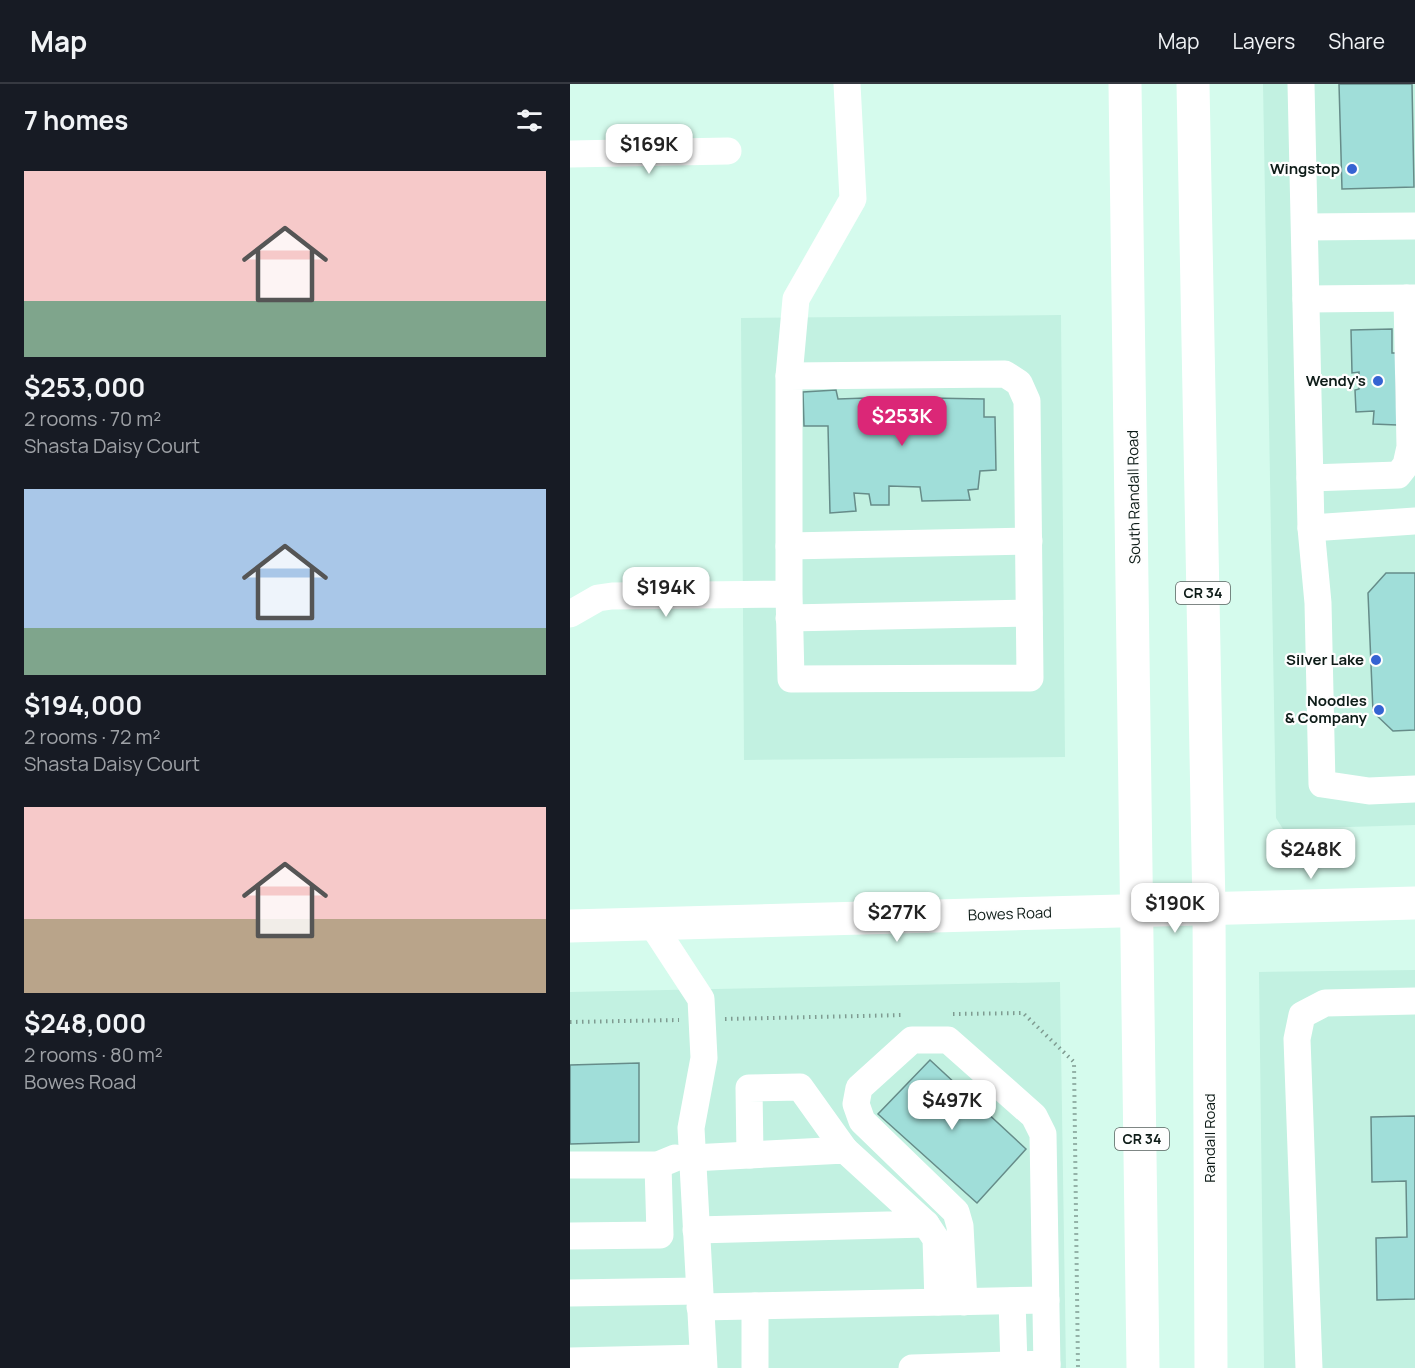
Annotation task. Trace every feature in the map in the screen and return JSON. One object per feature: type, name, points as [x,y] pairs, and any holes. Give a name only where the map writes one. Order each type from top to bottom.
[{"type":"main road","name":"South Randall Road","points":[[1125,84],[1140,909]]},
{"type":"main road","name":"CR 34","points":[[1193,84],[1209,908]]},
{"type":"main road","name":"Bowes Road","points":[[570,926],[1415,903]]},
{"type":"main road","name":"Randall Road","points":[[1209,908],[1212,1368]]},
{"type":"main road","name":"CR 34","points":[[1140,909],[1143,1368]]},
{"type":"street","points":[[789,376],[1005,374],[1019,383],[1028,401],[1030,678],[791,679],[789,376],[796,298],[853,199],[847,84]]},
{"type":"street","points":[[1301,84],[1311,528],[1318,603],[1322,784],[1369,791],[1415,789]]},
{"type":"street","points":[[570,154],[728,151]]},
{"type":"street","points":[[1305,227],[1415,226]]},
{"type":"street","points":[[1306,299],[1411,298],[1410,447],[1406,465],[1398,476],[1310,478]]},
{"type":"street","points":[[1311,528],[1415,521]]},
{"type":"street","points":[[789,546],[1029,541]]},
{"type":"street","points":[[570,614],[598,598],[612,596],[753,595],[789,606],[1029,613]]},
{"type":"street","points":[[570,1361],[704,1363],[691,1128],[704,1058],[701,999],[652,924]]},
{"type":"street","points":[[1309,1368],[1297,1039],[1302,1016],[1325,1003],[1415,1001]]},
{"type":"street","points":[[912,1368],[1047,1366],[1043,1134],[1034,1116],[948,1040],[912,1040],[859,1088],[856,1104],[862,1121],[956,1212],[960,1226],[951,1302]]},
{"type":"street","points":[[750,1155],[749,1088],[800,1087],[845,1150],[926,1224],[936,1239],[951,1302]]},
{"type":"street","points":[[570,1166],[693,1163],[750,1155],[845,1150]]},
{"type":"street","points":[[570,1236],[660,1235],[658,1165]]},
{"type":"street","points":[[696,1230],[926,1224]]},
{"type":"street","points":[[570,1293],[699,1299],[755,1306],[1046,1300]]},
{"type":"street","points":[[1012,1301],[1014,1365]]},
{"type":"street","points":[[755,1306],[755,1368]]},
{"type":"path","points":[[952,1014],[1023,1013],[1074,1062],[1078,1368]]},
{"type":"path","points":[[570,1022],[916,1015]]},
{"type":"shaded area","points":[[1263,84],[1415,84],[1415,825],[1283,829],[1276,818]]},
{"type":"shaded area","points":[[1061,315],[1065,757],[744,760],[741,318]]},
{"type":"shaded area","points":[[1415,970],[1415,1368],[1264,1368],[1259,972]]},
{"type":"shaded area","points":[[1060,982],[1066,1368],[570,1368],[570,992]]},
{"type":"building","points":[[1339,84],[1412,84],[1414,187],[1342,189]]},
{"type":"building","name":"Wendy's","points":[[1392,329],[1392,353],[1396,353],[1397,425],[1373,424],[1374,411],[1356,412],[1355,390],[1359,389],[1359,372],[1352,373],[1351,330]]},
{"type":"building","points":[[836,390],[838,399],[896,397],[902,416],[930,415],[930,398],[984,399],[984,417],[995,417],[996,470],[980,471],[978,489],[968,490],[970,500],[922,501],[920,487],[889,486],[889,505],[871,505],[869,494],[854,493],[856,511],[830,513],[828,426],[804,426],[803,392]]},
{"type":"building","points":[[1386,573],[1415,573],[1415,730],[1393,731],[1373,712],[1368,593]]},
{"type":"building","points":[[930,1060],[1026,1149],[977,1203],[878,1114]]},
{"type":"building","points":[[639,1063],[639,1142],[570,1144],[570,1065]]},
{"type":"building","points":[[1415,1116],[1415,1299],[1377,1300],[1376,1238],[1407,1237],[1406,1181],[1372,1182],[1371,1117]]},
{"type":"place","name":"Wingstop","points":[[1352,169]]},
{"type":"place","name":"Wendy's","points":[[1378,381]]},
{"type":"place","name":"Silver Lake","points":[[1376,660]]},
{"type":"place","name":"Noodles & Company","points":[[1379,710]]}]
